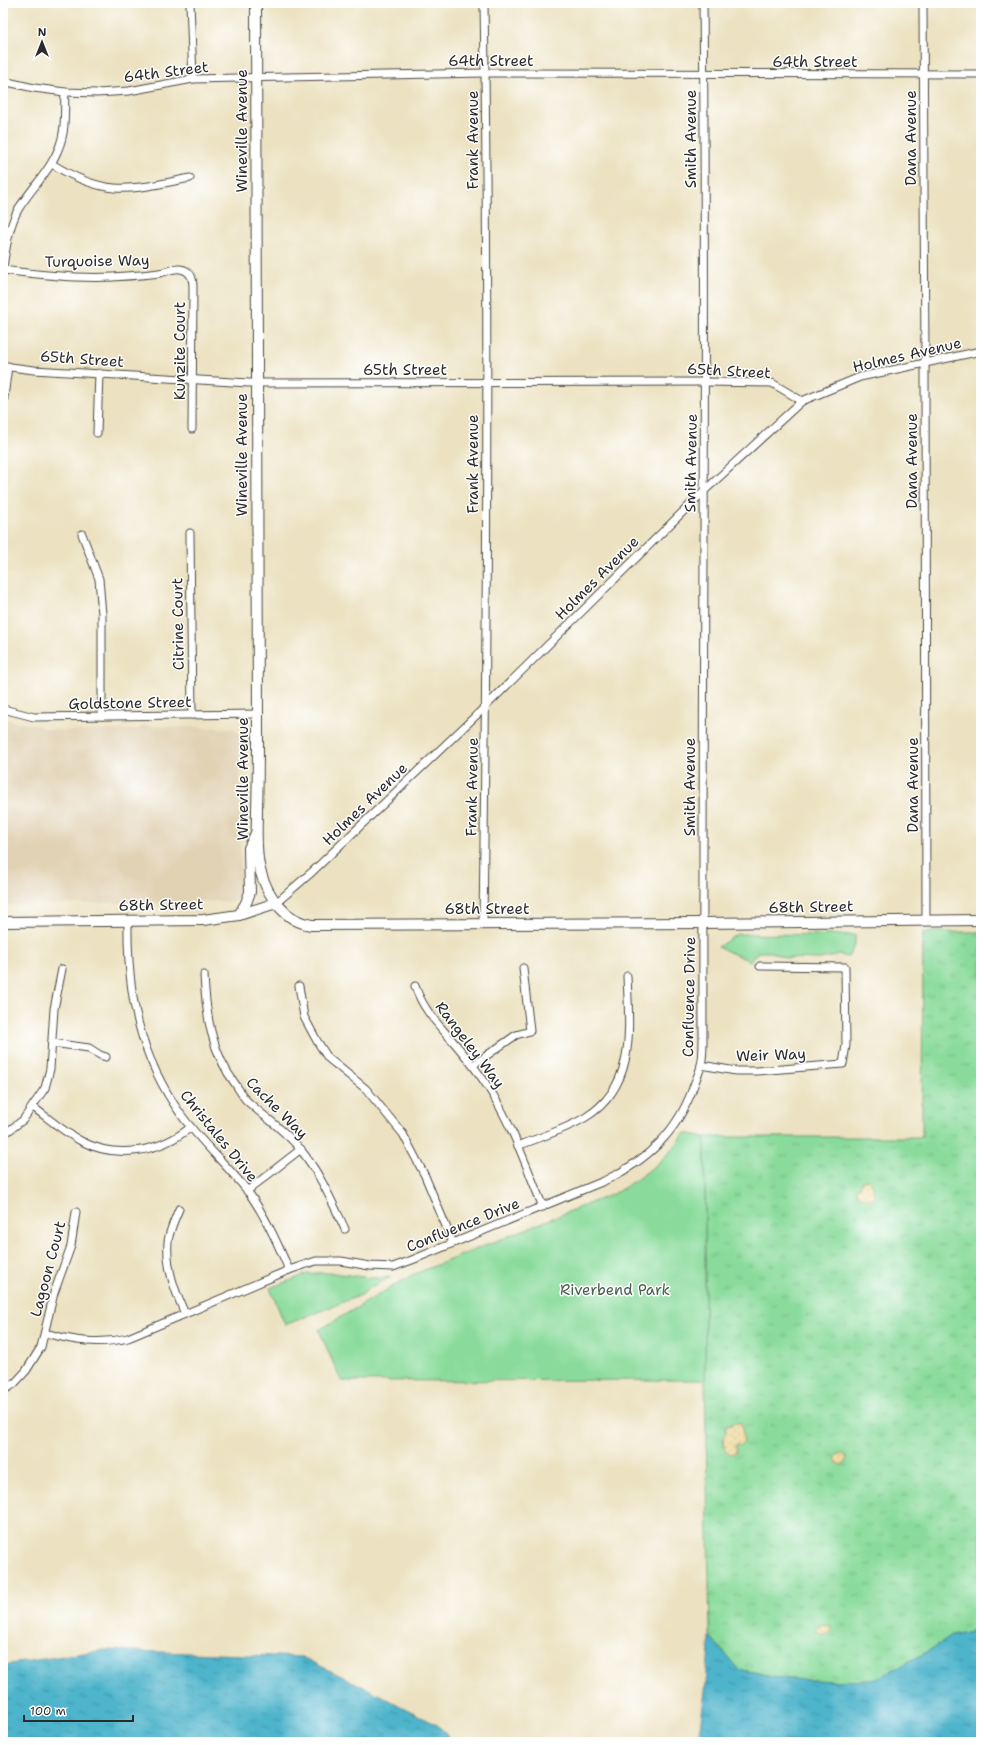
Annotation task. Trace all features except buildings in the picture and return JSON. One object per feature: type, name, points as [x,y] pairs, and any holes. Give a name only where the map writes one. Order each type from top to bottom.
[{"type":"street","points":[[190,3],[193,79]]},
{"type":"street","name":"Wineville Avenue","points":[[256,3],[257,830],[260,869],[276,903]]},
{"type":"street","name":"Frank Avenue","points":[[483,924],[486,706],[487,382],[484,3]]},
{"type":"street","name":"Smith Avenue","points":[[703,3],[705,382],[703,492],[703,923]]},
{"type":"street","name":"Dana Avenue","points":[[923,3],[926,920]]},
{"type":"street","name":"64th Street","points":[[3,81],[34,88],[64,92],[97,93],[129,91],[193,79],[485,73],[981,74]]},
{"type":"street","points":[[3,268],[9,233],[18,210],[52,164],[62,139],[64,125],[64,92]]},
{"type":"street","points":[[52,164],[83,181],[110,188],[140,188],[190,178]]},
{"type":"street","name":"Turquoise Way","points":[[3,268],[32,274],[71,277],[114,277],[161,273],[179,269],[190,274]]},
{"type":"street","name":"Kunzite Court","points":[[190,274],[193,280],[192,429]]},
{"type":"street","name":"Holmes Avenue","points":[[276,903],[312,872],[486,706],[703,492],[802,401],[860,377],[981,351]]},
{"type":"street","points":[[3,405],[5,366]]},
{"type":"street","name":"65th Street","points":[[5,366],[99,374],[257,383],[772,383],[802,401]]},
{"type":"street","points":[[97,433],[99,374]]},
{"type":"street","name":"Citrine Court","points":[[190,533],[192,715]]},
{"type":"street","points":[[82,534],[99,579],[102,614],[102,716]]},
{"type":"street","name":"Goldstone Street","points":[[3,709],[34,717],[258,714]]},
{"type":"street","points":[[239,915],[250,892],[249,848],[257,830]]},
{"type":"street","name":"68th Street","points":[[3,922],[203,920],[239,915],[276,903],[294,920],[303,924],[312,925],[981,920]]},
{"type":"street","name":"Christales Drive","points":[[128,921],[129,976],[137,1021],[151,1060],[166,1091],[191,1127],[247,1191],[270,1230],[289,1270]]},
{"type":"street","name":"Confluence Drive","points":[[45,1333],[75,1341],[111,1342],[128,1338],[289,1270],[316,1261],[341,1261],[370,1266],[392,1266],[543,1207],[619,1174],[646,1156],[668,1134],[677,1122],[689,1099],[701,1065],[703,1040],[703,923]]},
{"type":"street","name":"Weir Way","points":[[701,1065],[736,1071],[757,1071],[843,1064],[846,1045],[845,967],[760,966]]},
{"type":"street","points":[[473,1065],[516,1035],[530,1031],[523,968]]},
{"type":"street","points":[[3,1135],[23,1120],[46,1088],[50,1069],[54,1008],[62,970]]},
{"type":"street","name":"Cache Way","points":[[204,975],[209,1027],[214,1044],[226,1073],[246,1100],[285,1133],[301,1149],[322,1183],[346,1229]]},
{"type":"street","points":[[518,1146],[585,1118],[607,1100],[614,1089],[624,1065],[628,1045],[627,976]]},
{"type":"street","points":[[299,986],[304,1017],[316,1041],[328,1058],[366,1089],[402,1134],[425,1176],[453,1243]]},
{"type":"street","name":"Rangeley Way","points":[[415,986],[428,1014],[473,1065],[502,1111],[543,1207]]},
{"type":"street","points":[[52,1043],[89,1048],[106,1057]]},
{"type":"street","points":[[33,1107],[80,1140],[99,1148],[112,1150],[141,1150],[159,1146],[191,1127]]},
{"type":"street","points":[[247,1191],[301,1149]]},
{"type":"street","points":[[179,1209],[168,1240],[172,1285],[185,1314]]},
{"type":"street","name":"Lagoon Court","points":[[3,1391],[14,1384],[34,1360],[41,1347],[54,1294],[71,1246],[76,1212]]},
{"type":"shaded area","points":[[3,718],[36,725],[45,729],[65,731],[136,730],[143,726],[233,728],[240,736],[241,895],[234,901],[3,905]]},
{"type":"green space","points":[[923,932],[981,932],[981,1629],[952,1635],[927,1652],[874,1680],[835,1681],[787,1679],[738,1669],[710,1636],[705,1380],[705,1137],[922,1137]]},
{"type":"green space","points":[[737,934],[855,935],[855,945],[848,957],[840,955],[820,959],[786,958],[771,952],[758,952],[750,961],[718,947]]},
{"type":"green space","name":"Riverbend Park","points":[[685,1133],[705,1137],[705,1380],[341,1381],[319,1330],[412,1275],[615,1193],[653,1167],[670,1151]]},
{"type":"green space","points":[[334,1273],[370,1278],[391,1277],[371,1287],[361,1295],[285,1325],[270,1288],[307,1274]]},
{"type":"sand","points":[[868,1179],[872,1185],[874,1193],[873,1198],[869,1200],[862,1197],[856,1191],[856,1189],[861,1186],[862,1181]]},
{"type":"sand","points":[[734,1423],[741,1423],[744,1440],[740,1446],[736,1444],[736,1452],[730,1454],[725,1451],[723,1437],[726,1433],[726,1427]]},
{"type":"sand","points":[[841,1453],[845,1455],[847,1459],[845,1463],[841,1465],[837,1463],[835,1459],[837,1455]]},
{"type":"sand","points":[[821,1625],[831,1626],[831,1632],[826,1635],[819,1633],[816,1629]]},
{"type":"water","points":[[981,1629],[981,1742],[698,1742],[706,1684],[710,1636],[738,1669],[787,1679],[835,1681],[874,1680],[927,1652],[952,1635]]},
{"type":"water","points":[[104,1650],[302,1657],[439,1726],[452,1742],[3,1742],[3,1665]]}]
